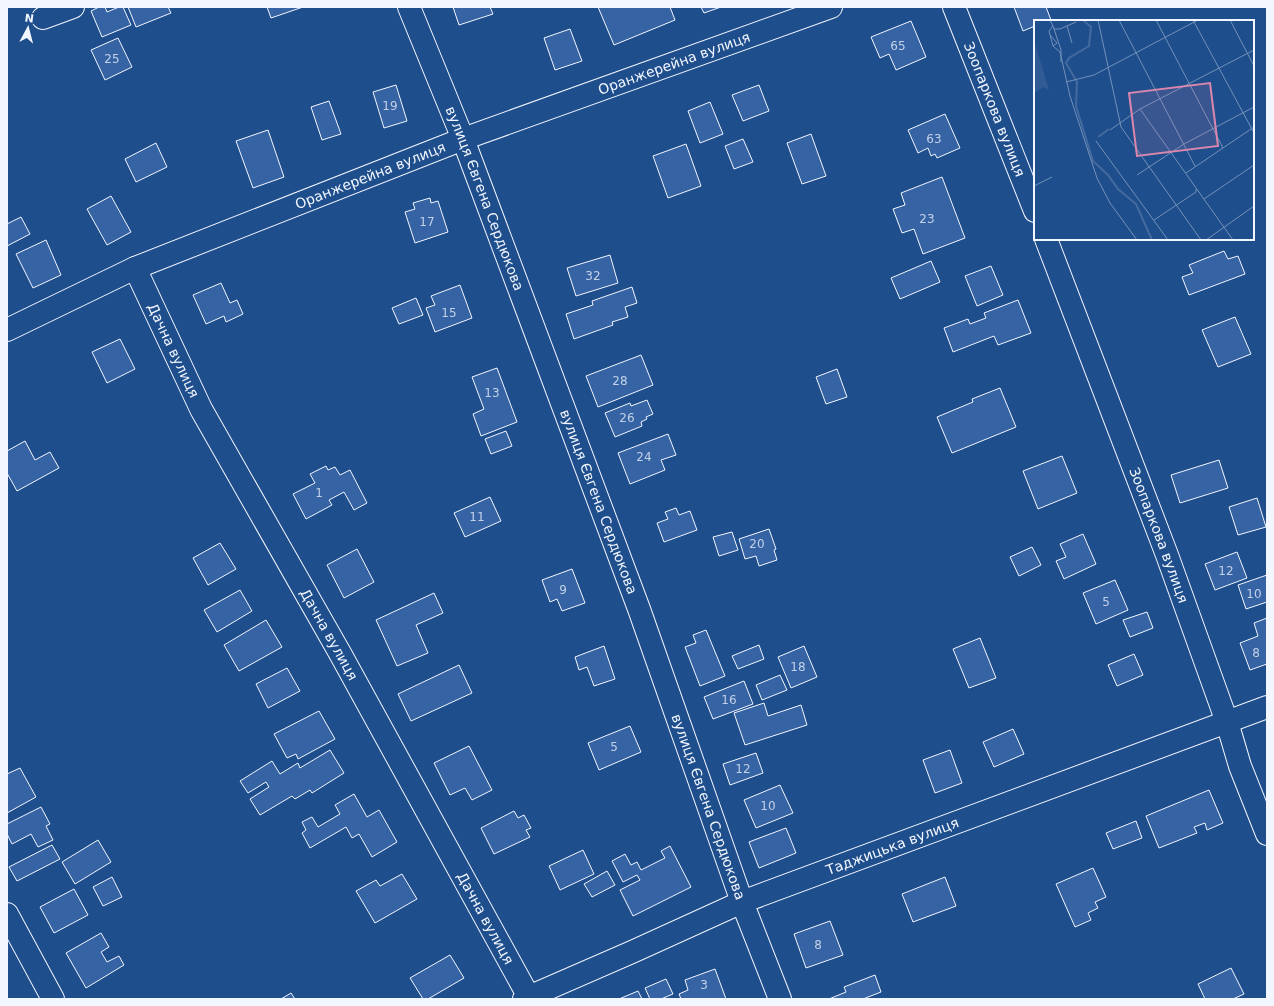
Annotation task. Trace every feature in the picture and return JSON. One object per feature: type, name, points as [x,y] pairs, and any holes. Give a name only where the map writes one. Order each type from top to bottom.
[{"type":"street","points":[[42,18],[73,7]]},
{"type":"street","name":"вулиця Євгена Сердюкова","points":[[408,7],[463,139],[639,609],[742,902],[780,999]]},
{"type":"street","name":"Оранжерейна вулиця","points":[[7,330],[135,268],[463,139],[831,7]]},
{"type":"street","name":"Зоопаркова вулиця","points":[[954,7],[1034,208]]},
{"type":"street","name":"Зоопаркова вулиця","points":[[1046,240],[1167,555],[1227,722],[1240,766],[1267,834]]},
{"type":"street","name":"Дачна вулиця","points":[[135,268],[201,409],[341,655],[527,998]]},
{"type":"street","name":"Таджицька вулиця","points":[[527,998],[742,902],[1267,707]]},
{"type":"street","points":[[7,914],[53,999]]},
{"type":"building","points":[[99,7],[105,7],[107,12],[123,7],[131,25],[102,37],[91,11]]},
{"type":"building","points":[[128,7],[168,7],[171,13],[136,27]]},
{"type":"building","points":[[267,7],[303,7],[271,18]]},
{"type":"building","points":[[453,7],[490,7],[493,14],[459,25]]},
{"type":"building","points":[[598,7],[670,7],[675,20],[614,45]]},
{"type":"building","points":[[701,7],[721,7],[704,13]]},
{"type":"building","points":[[1014,7],[1046,7],[1051,20],[1034,20],[1034,26],[1023,31]]},
{"type":"building","points":[[911,21],[926,57],[896,70],[889,54],[880,58],[871,37]]},
{"type":"building","points":[[570,29],[582,61],[555,70],[544,38]]},
{"type":"building","points":[[118,38],[132,67],[105,80],[91,50]]},
{"type":"building","points":[[396,85],[407,121],[384,128],[373,92]]},
{"type":"building","points":[[759,85],[769,111],[743,121],[732,95]]},
{"type":"building","points":[[329,101],[341,134],[322,140],[311,107]]},
{"type":"building","points":[[710,102],[723,134],[700,143],[688,111]]},
{"type":"building","points":[[945,114],[960,148],[937,158],[935,154],[931,156],[928,148],[918,153],[908,130]]},
{"type":"building","points":[[268,130],[284,177],[253,188],[236,141]]},
{"type":"building","points":[[811,134],[826,176],[802,184],[787,143]]},
{"type":"building","points":[[743,139],[753,162],[734,169],[725,146]]},
{"type":"building","points":[[156,143],[167,167],[136,182],[125,159]]},
{"type":"building","points":[[686,144],[701,186],[668,198],[653,156]]},
{"type":"building","points":[[942,177],[965,238],[923,254],[914,229],[902,233],[893,209],[905,205],[901,193]]},
{"type":"building","points":[[111,196],[131,232],[107,245],[87,209]]},
{"type":"building","points":[[430,198],[431,203],[438,201],[448,232],[415,243],[405,212],[415,209],[413,203]]},
{"type":"building","points":[[21,217],[30,234],[7,246],[7,224]]},
{"type":"building","points":[[46,240],[61,275],[33,288],[16,254]]},
{"type":"building","points":[[1224,251],[1228,259],[1238,256],[1245,274],[1189,295],[1182,277],[1193,273],[1189,265]]},
{"type":"building","points":[[610,255],[618,283],[576,296],[567,268]]},
{"type":"building","points":[[931,261],[940,282],[900,299],[891,278]]},
{"type":"building","points":[[991,266],[1003,295],[977,306],[965,276]]},
{"type":"building","points":[[221,283],[230,303],[237,300],[243,314],[226,322],[224,316],[206,324],[193,295]]},
{"type":"building","points":[[460,285],[472,318],[435,332],[426,308],[435,305],[431,296]]},
{"type":"building","points":[[632,287],[637,303],[625,307],[628,317],[612,322],[613,325],[574,339],[566,314],[593,305],[592,301]]},
{"type":"building","points":[[416,298],[423,315],[399,324],[392,308]]},
{"type":"building","points":[[1018,300],[1031,333],[998,345],[994,336],[953,352],[944,328],[968,319],[970,324],[986,318],[984,313]]},
{"type":"building","points":[[1235,317],[1251,354],[1218,367],[1202,330]]},
{"type":"building","points":[[120,339],[135,369],[107,383],[92,352]]},
{"type":"building","points":[[641,355],[653,385],[598,407],[586,376]]},
{"type":"building","points":[[497,368],[517,422],[481,436],[473,414],[484,409],[472,377]]},
{"type":"building","points":[[837,369],[847,397],[826,404],[816,377]]},
{"type":"building","points":[[1000,388],[1016,427],[952,453],[937,417],[973,402],[972,399]]},
{"type":"building","points":[[647,400],[653,414],[646,417],[647,419],[641,422],[642,426],[615,437],[605,413],[630,403],[631,406]]},
{"type":"building","points":[[506,431],[512,446],[491,454],[485,439]]},
{"type":"building","points":[[668,434],[676,455],[661,460],[665,470],[630,484],[618,453]]},
{"type":"building","points":[[25,441],[35,460],[50,452],[59,468],[17,491],[7,473],[7,451]]},
{"type":"building","points":[[1062,456],[1077,493],[1038,509],[1023,471]]},
{"type":"building","points":[[1219,460],[1228,488],[1180,503],[1171,475]]},
{"type":"building","points":[[326,466],[328,470],[335,467],[340,475],[350,470],[367,503],[354,510],[344,492],[329,500],[332,505],[306,519],[293,494],[315,483],[310,474]]},
{"type":"building","points":[[490,497],[501,521],[465,537],[454,513]]},
{"type":"building","points":[[1257,498],[1266,527],[1238,535],[1229,507]]},
{"type":"building","points":[[676,508],[679,515],[690,511],[697,530],[664,542],[657,523],[668,519],[665,512]]},
{"type":"building","points":[[769,529],[776,549],[774,550],[777,560],[759,566],[756,556],[745,559],[739,539]]},
{"type":"building","points":[[732,532],[738,550],[719,556],[713,537]]},
{"type":"building","points":[[1083,534],[1096,564],[1064,579],[1056,561],[1066,557],[1060,544]]},
{"type":"building","points":[[220,543],[236,569],[208,585],[193,558]]},
{"type":"building","points":[[1032,547],[1041,565],[1019,576],[1010,557]]},
{"type":"building","points":[[357,549],[374,582],[344,598],[327,565]]},
{"type":"building","points":[[1237,552],[1247,578],[1215,590],[1205,564]]},
{"type":"building","points":[[572,569],[585,603],[562,611],[557,599],[550,602],[542,580]]},
{"type":"building","points":[[1267,575],[1267,602],[1246,609],[1238,585]]},
{"type":"building","points":[[1115,580],[1128,610],[1096,624],[1083,593]]},
{"type":"building","points":[[240,590],[252,611],[217,632],[204,610]]},
{"type":"building","points":[[434,593],[443,613],[416,625],[428,653],[397,666],[376,620]]},
{"type":"building","points":[[1147,612],[1153,628],[1130,637],[1123,620]]},
{"type":"building","points":[[1267,618],[1267,664],[1250,670],[1240,643],[1258,636],[1254,623]]},
{"type":"building","points":[[266,620],[282,647],[239,671],[224,645]]},
{"type":"building","points":[[706,630],[725,676],[700,686],[685,647],[696,643],[693,635]]},
{"type":"building","points":[[980,638],[996,678],[969,688],[953,649]]},
{"type":"building","points":[[759,645],[764,659],[738,669],[732,656]]},
{"type":"building","points":[[604,646],[615,679],[594,686],[587,667],[579,670],[575,657]]},
{"type":"building","points":[[804,646],[817,677],[791,688],[778,657]]},
{"type":"building","points":[[1134,654],[1143,675],[1117,686],[1108,665]]},
{"type":"building","points":[[459,665],[472,693],[411,721],[398,694]]},
{"type":"building","points":[[287,668],[300,691],[268,708],[256,684]]},
{"type":"building","points":[[780,675],[787,690],[762,700],[756,685]]},
{"type":"building","points":[[744,681],[753,704],[713,719],[704,697]]},
{"type":"building","points":[[764,703],[768,716],[801,705],[807,725],[745,745],[734,713]]},
{"type":"building","points":[[319,711],[335,739],[298,759],[296,754],[287,758],[274,734]]},
{"type":"building","points":[[630,726],[641,752],[599,770],[588,743]]},
{"type":"building","points":[[1013,729],[1024,754],[994,767],[983,742]]},
{"type":"building","points":[[469,746],[492,790],[472,800],[465,788],[450,795],[434,763]]},
{"type":"building","points":[[330,750],[344,773],[312,793],[310,790],[295,799],[292,796],[260,815],[250,799],[269,787],[266,782],[248,793],[240,781],[272,761],[280,774],[298,763],[300,768]]},
{"type":"building","points":[[950,750],[962,783],[935,793],[923,760]]},
{"type":"building","points":[[756,753],[763,773],[730,785],[723,764]]},
{"type":"building","points":[[20,768],[36,797],[7,813],[7,774]]},
{"type":"building","points":[[780,785],[793,813],[756,828],[744,800]]},
{"type":"building","points":[[1209,790],[1223,823],[1207,830],[1205,823],[1194,827],[1197,833],[1159,848],[1146,816]]},
{"type":"building","points":[[354,794],[367,817],[379,810],[397,842],[372,857],[359,834],[352,838],[346,827],[310,848],[302,833],[306,830],[302,822],[312,817],[318,827],[340,814],[335,805]]},
{"type":"building","points":[[41,807],[50,824],[46,826],[53,840],[38,847],[31,834],[12,844],[7,834],[7,824]]},
{"type":"building","points":[[514,811],[518,818],[524,815],[531,828],[526,830],[530,837],[494,854],[481,828]]},
{"type":"building","points":[[1136,821],[1142,838],[1113,849],[1106,833]]},
{"type":"building","points":[[786,828],[796,853],[759,868],[749,842]]},
{"type":"building","points":[[98,840],[111,862],[75,884],[62,862]]},
{"type":"building","points":[[52,845],[60,859],[17,881],[9,867]]},
{"type":"building","points":[[670,846],[691,887],[633,916],[620,890],[640,880],[637,875],[623,882],[612,861],[625,854],[631,865],[637,862],[641,870],[665,858],[661,851]]},
{"type":"building","points":[[583,850],[594,874],[560,890],[549,866]]},
{"type":"building","points":[[1093,868],[1106,897],[1095,902],[1098,908],[1088,913],[1091,920],[1075,927],[1056,884]]},
{"type":"building","points":[[607,871],[615,885],[592,897],[584,884]]},
{"type":"building","points":[[402,874],[417,899],[375,923],[356,891],[376,880],[380,886]]},
{"type":"building","points":[[112,877],[122,897],[103,906],[93,887]]},
{"type":"building","points":[[945,877],[956,906],[913,922],[902,894]]},
{"type":"building","points":[[74,889],[88,915],[54,933],[40,907]]},
{"type":"building","points":[[830,921],[843,955],[806,968],[794,934]]},
{"type":"building","points":[[101,933],[109,947],[101,952],[107,962],[119,956],[124,965],[86,988],[66,953]]},
{"type":"building","points":[[450,955],[464,978],[428,999],[423,999],[410,978]]},
{"type":"building","points":[[1231,968],[1244,994],[1233,999],[1205,999],[1198,984]]},
{"type":"building","points":[[715,969],[726,999],[681,999],[679,994],[688,990],[685,980]]},
{"type":"building","points":[[875,975],[881,992],[863,999],[829,999],[846,992],[844,987]]},
{"type":"building","points":[[666,979],[673,994],[661,999],[650,999],[645,988]]},
{"type":"building","points":[[638,991],[642,999],[619,999]]},
{"type":"building","points":[[291,993],[295,999],[281,999]]}]
